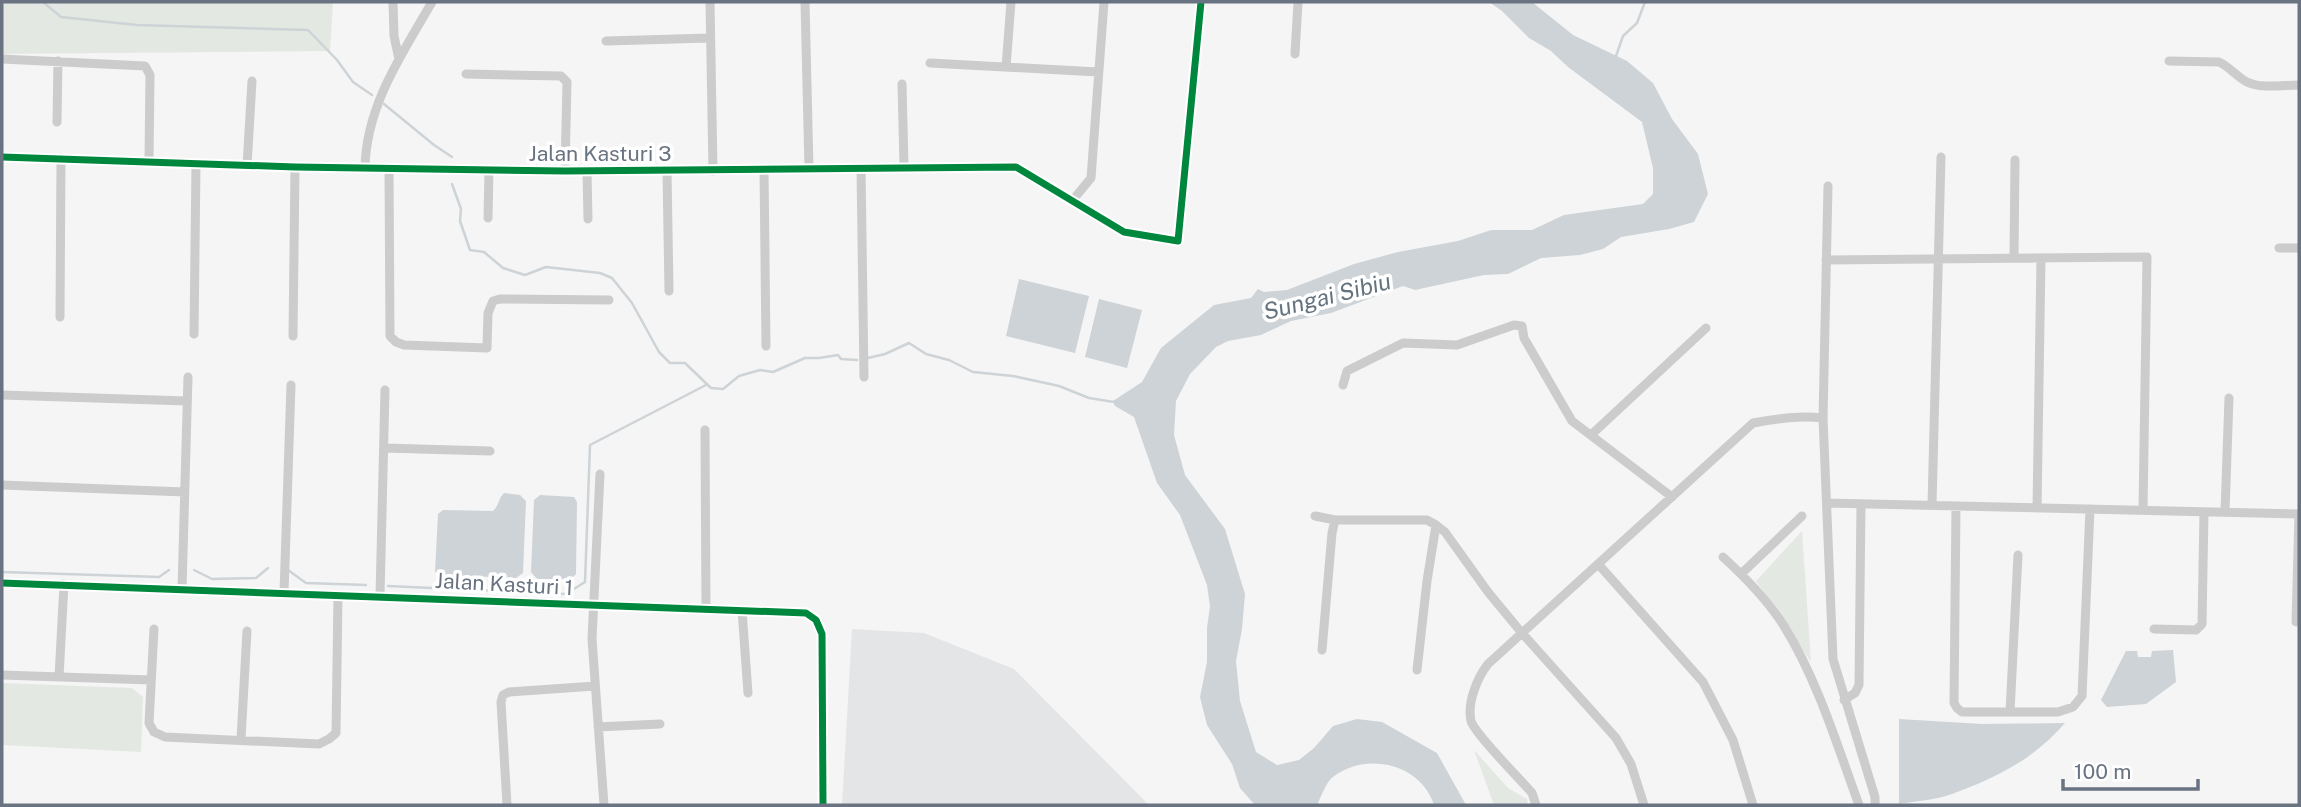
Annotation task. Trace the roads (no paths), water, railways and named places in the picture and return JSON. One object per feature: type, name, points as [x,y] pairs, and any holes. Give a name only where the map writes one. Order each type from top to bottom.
[{"type":"street","points":[[393,2],[394,36],[399,59]]},
{"type":"street","points":[[365,168],[373,114],[399,59],[432,2]]},
{"type":"street","points":[[709,2],[713,171]]},
{"type":"street","points":[[805,2],[809,169]]},
{"type":"street","points":[[1006,67],[1011,2]]},
{"type":"street","points":[[1072,201],[1091,178],[1104,2]]},
{"type":"street","name":"Jalan Kasturi 3","points":[[2,157],[149,160],[247,166],[565,172],[904,166],[1020,167],[1124,232],[1178,241],[1201,2]]},
{"type":"street","points":[[1295,54],[1298,2]]},
{"type":"street","points":[[606,41],[710,38]]},
{"type":"street","points":[[2,60],[145,66],[149,70],[149,160]]},
{"type":"street","points":[[57,121],[58,61]]},
{"type":"street","points":[[2169,61],[2219,62],[2244,81],[2254,85],[2299,85]]},
{"type":"street","points":[[930,63],[1098,72]]},
{"type":"street","points":[[467,74],[565,78],[565,172]]},
{"type":"street","points":[[247,166],[252,81]]},
{"type":"street","points":[[902,84],[904,166]]},
{"type":"street","points":[[60,317],[61,158]]},
{"type":"street","points":[[1932,505],[1941,158]]},
{"type":"street","points":[[2014,258],[2015,160]]},
{"type":"street","points":[[194,334],[197,164]]},
{"type":"street","points":[[293,336],[295,167]]},
{"type":"street","points":[[861,168],[864,377]]},
{"type":"street","points":[[389,169],[390,336],[396,342],[404,345],[488,348],[488,313],[493,301],[609,300]]},
{"type":"street","points":[[764,169],[766,346]]},
{"type":"street","points":[[488,218],[489,170]]},
{"type":"street","points":[[587,171],[588,219]]},
{"type":"street","points":[[667,172],[669,291]]},
{"type":"street","points":[[1828,186],[1823,418],[1833,659],[1875,797],[1875,805]]},
{"type":"street","points":[[2279,248],[2299,248]]},
{"type":"street","points":[[1826,260],[2147,257],[2143,510]]},
{"type":"street","points":[[2037,508],[2041,258]]},
{"type":"street","points":[[1343,385],[1347,371],[1403,343],[1457,345],[1514,325],[1522,326],[1524,338],[1572,421],[1672,497]]},
{"type":"street","points":[[1591,435],[1706,328]]},
{"type":"street","points":[[182,589],[188,377]]},
{"type":"street","points":[[284,593],[291,385]]},
{"type":"street","points":[[380,596],[385,390]]},
{"type":"street","points":[[2,395],[187,401]]},
{"type":"street","points":[[2225,512],[2229,398]]},
{"type":"street","points":[[1536,805],[1532,793],[1472,725],[1471,708],[1481,673],[1521,632],[1599,565],[1754,423],[1778,418],[1823,418]]},
{"type":"street","points":[[705,430],[706,609]]},
{"type":"street","points":[[384,448],[489,451]]},
{"type":"street","points":[[600,474],[592,639],[604,805]]},
{"type":"street","points":[[2,485],[185,492]]},
{"type":"street","points":[[1827,503],[2299,514],[2296,622]]},
{"type":"street","points":[[1844,700],[1855,692],[1859,685],[1861,504]]},
{"type":"street","points":[[1956,506],[1954,703],[1962,712],[2058,712],[2073,707],[2081,696],[2090,509]]},
{"type":"street","points":[[2154,629],[2196,630],[2202,624],[2204,512]]},
{"type":"street","points":[[1315,516],[1335,520],[1427,520],[1436,524],[1445,532],[1521,632],[1616,738],[1631,764],[1644,805]]},
{"type":"street","points":[[1741,574],[1802,516]]},
{"type":"street","points":[[1322,650],[1335,520]]},
{"type":"street","points":[[1417,670],[1436,524]]},
{"type":"street","points":[[2010,712],[2018,555]]},
{"type":"street","points":[[1723,557],[1741,574],[1783,625],[1818,693],[1859,805]]},
{"type":"street","points":[[1599,565],[1703,682],[1733,740],[1753,805]]},
{"type":"street","name":"Jalan Kasturi 1","points":[[2,583],[806,613],[820,625],[823,642],[823,805]]},
{"type":"street","points":[[59,677],[64,584]]},
{"type":"street","points":[[154,629],[149,723],[154,732],[165,737],[319,744],[336,733],[338,595]]},
{"type":"street","points":[[742,610],[748,693]]},
{"type":"street","points":[[241,739],[247,631]]},
{"type":"street","points":[[2,675],[151,680]]},
{"type":"street","points":[[507,805],[501,702],[503,695],[509,692],[595,686]]},
{"type":"street","points":[[598,727],[660,724]]},
{"type":"water","name":"Sungai Sibiu","points":[[1489,2],[1532,2],[1573,35],[1627,61],[1653,83],[1672,119],[1698,154],[1708,194],[1694,222],[1621,237],[1603,249],[1580,255],[1541,258],[1508,274],[1484,275],[1415,290],[1403,286],[1331,313],[1291,321],[1261,335],[1228,341],[1216,347],[1190,374],[1176,401],[1174,435],[1185,475],[1225,529],[1245,594],[1236,661],[1240,701],[1256,752],[1277,765],[1299,760],[1314,748],[1333,726],[1357,719],[1382,722],[1437,753],[1466,805],[1434,805],[1418,780],[1405,771],[1376,764],[1347,769],[1330,779],[1317,805],[1255,805],[1240,788],[1232,764],[1207,725],[1200,697],[1207,662],[1210,606],[1207,585],[1180,515],[1157,483],[1134,417],[1115,406],[1113,401],[1142,382],[1161,348],[1214,305],[1251,298],[1258,289],[1264,292],[1287,290],[1354,264],[1398,252],[1458,241],[1491,230],[1532,230],[1564,215],[1643,204],[1653,194],[1653,168],[1642,122],[1568,67],[1551,51],[1529,38]]},
{"type":"water","points":[[1019,279],[1089,296],[1075,353],[1006,336]]},
{"type":"water","points":[[1099,299],[1142,310],[1127,368],[1085,357]]},
{"type":"water","points":[[504,493],[520,495],[526,501],[523,573],[516,578],[443,575],[435,572],[438,514],[443,510],[493,511]]},
{"type":"water","points":[[540,495],[574,497],[577,502],[576,574],[571,579],[537,579],[531,572],[534,500]]},
{"type":"water","points":[[2173,650],[2176,682],[2146,704],[2107,707],[2101,700],[2126,651],[2137,651],[2138,657],[2151,657],[2152,651]]},
{"type":"water","points":[[1899,719],[1982,724],[2065,723],[2040,747],[1999,774],[1946,796],[1899,804]]},
{"type":"waterway","points":[[43,2],[61,17],[137,25],[308,30],[337,60],[353,82],[372,95]]},
{"type":"waterway","points":[[1615,59],[1623,36],[1637,23],[1645,2]]},
{"type":"waterway","points":[[384,104],[452,157]]},
{"type":"waterway","points":[[452,184],[461,209],[460,221],[470,250],[484,252],[503,268],[525,275],[546,267],[600,273],[612,278],[632,303],[659,352],[670,363],[685,363],[711,388],[723,389],[739,376],[760,370],[773,372],[805,358],[838,355],[841,359],[857,360]]},
{"type":"waterway","points":[[868,358],[909,343],[926,354],[949,360],[973,372],[1013,376],[1059,386],[1089,398],[1114,402]]},
{"type":"waterway","points":[[388,586],[566,594],[585,582],[590,445],[706,385]]},
{"type":"waterway","points":[[194,570],[212,579],[256,578],[268,568]]},
{"type":"waterway","points":[[2,572],[159,577],[169,570]]},
{"type":"waterway","points":[[288,570],[306,583],[366,585]]}]
